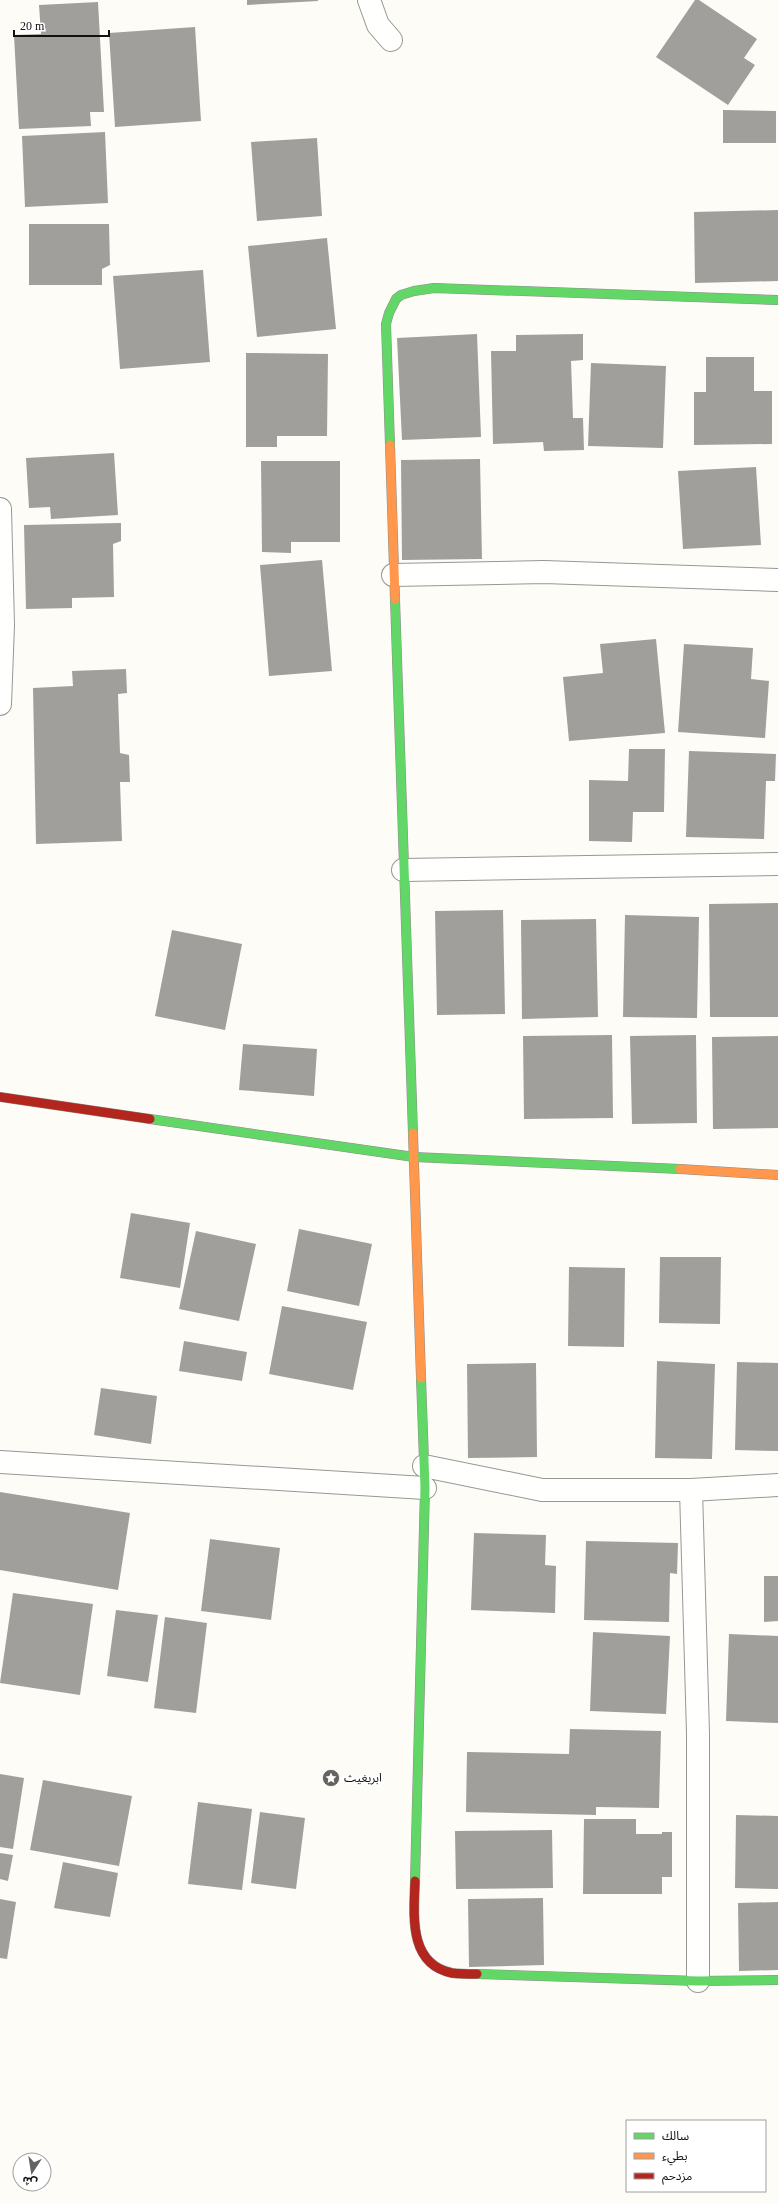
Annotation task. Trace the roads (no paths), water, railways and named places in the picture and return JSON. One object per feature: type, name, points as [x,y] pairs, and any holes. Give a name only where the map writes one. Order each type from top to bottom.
[{"type":"street","points":[[369,0],[378,25],[391,40]]},
{"type":"street","points":[[778,300],[434,288],[414,290],[399,295],[391,305],[386,324],[393,575],[425,1488],[414,1924],[418,1947],[424,1959],[436,1969],[453,1973],[698,1981],[778,1980]]},
{"type":"street","points":[[0,509],[3,625],[0,704]]},
{"type":"street","points":[[393,575],[544,572],[778,580]]},
{"type":"street","points":[[403,870],[778,864]]},
{"type":"street","points":[[0,1097],[414,1157],[594,1164],[778,1175]]},
{"type":"street","points":[[0,1462],[425,1488]]},
{"type":"street","points":[[424,1466],[542,1490],[691,1490],[778,1486]]},
{"type":"street","points":[[691,1490],[698,1733],[698,1981]]},
{"type":"place","name":"ابريغيث","points":[[331,1778]]}]
